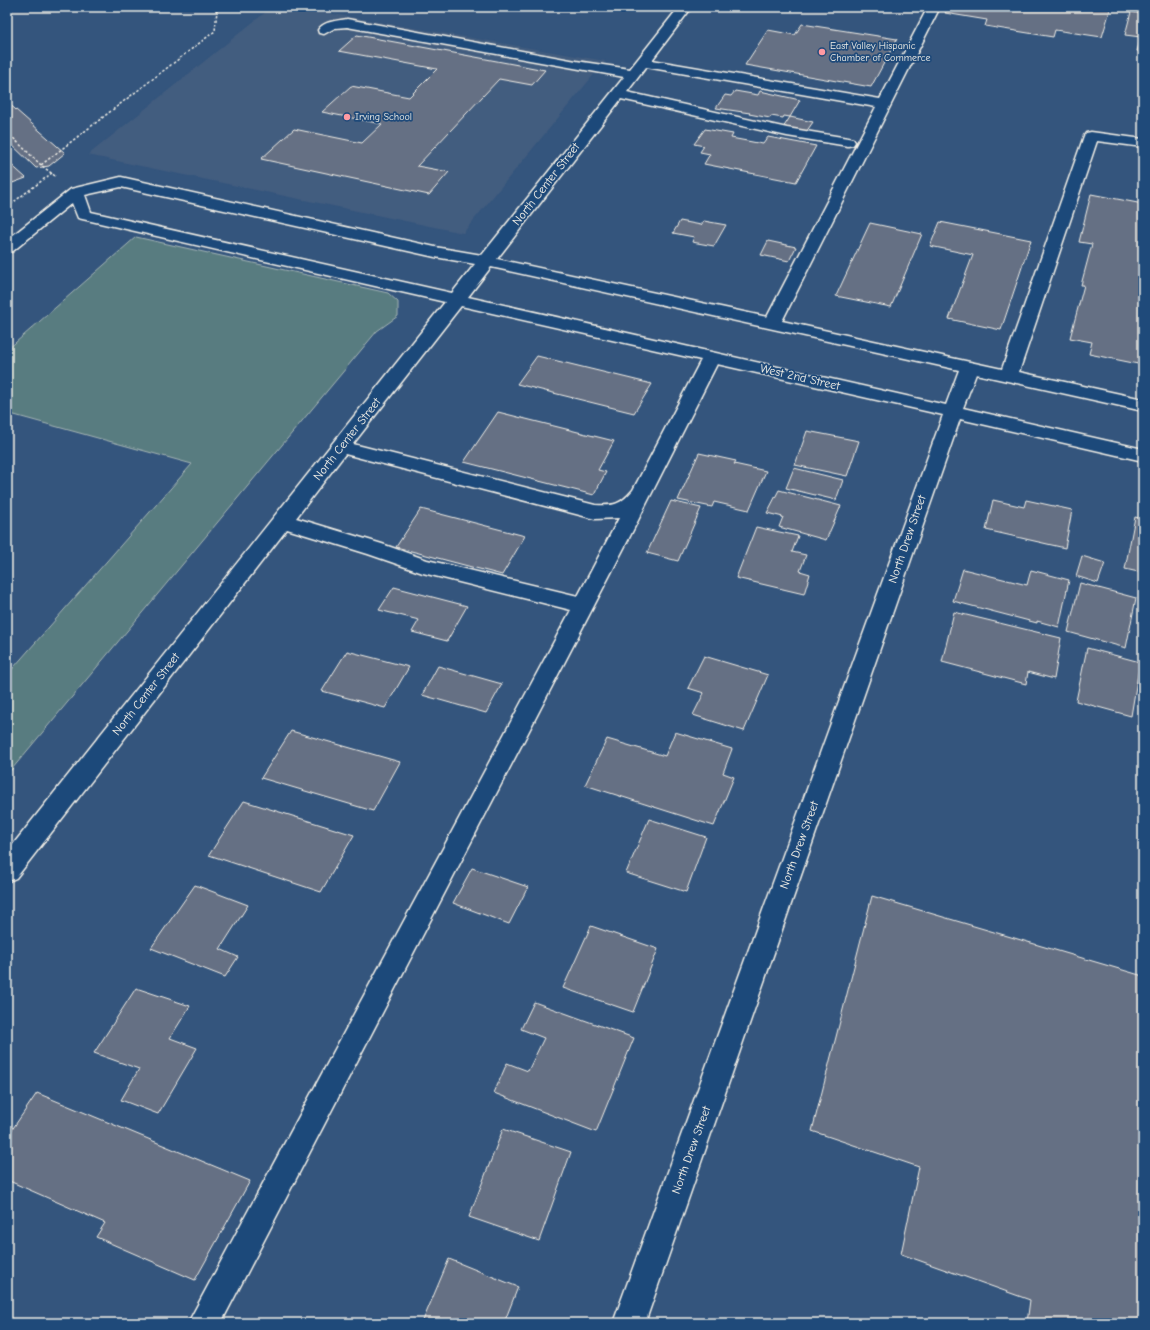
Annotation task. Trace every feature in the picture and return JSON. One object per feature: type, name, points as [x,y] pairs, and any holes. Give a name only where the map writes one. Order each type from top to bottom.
[{"type":"street","name":"North Center Street","points":[[7,871],[486,261],[615,105],[638,68],[686,7]]},
{"type":"street","points":[[772,324],[883,104],[934,7]]},
{"type":"street","points":[[324,30],[332,25],[347,23],[576,65],[638,68],[883,104]]},
{"type":"street","points":[[615,105],[848,142]]},
{"type":"street","points":[[670,120],[758,135]]},
{"type":"street","points":[[1009,375],[1091,136],[1143,143]]},
{"type":"street","points":[[7,248],[76,192],[121,182],[435,252],[486,261],[1143,404]]},
{"type":"street","name":"West 2nd Street","points":[[76,192],[84,215],[1143,455]]},
{"type":"street","points":[[204,1323],[616,544],[640,493],[712,357]]},
{"type":"street","name":"North Drew Street","points":[[629,1323],[952,411],[969,367]]},
{"type":"street","points":[[340,447],[595,512],[618,513],[632,504],[640,493]]},
{"type":"street","points":[[282,521],[375,549],[423,566],[583,605]]},
{"type":"path","points":[[41,165],[215,31],[217,10],[222,7]]},
{"type":"path","points":[[7,132],[41,165],[76,192]]},
{"type":"path","points":[[7,207],[52,174]]},
{"type":"shaded area","name":"Irving School","points":[[272,7],[292,7],[605,61],[463,233],[88,155]]},
{"type":"green space","points":[[136,237],[388,293],[398,302],[398,316],[377,331],[7,775],[7,675],[192,464],[7,413],[7,350]]},
{"type":"building","points":[[948,7],[1111,7],[1102,37],[1055,30],[1053,37],[985,26],[987,20],[945,13]]},
{"type":"building","points":[[1131,12],[1143,14],[1143,52],[1137,51],[1141,37],[1125,35]]},
{"type":"building","name":"East Valley Hispanic Chamber of Commerce","points":[[802,24],[897,39],[871,87],[745,65],[768,30],[795,35]]},
{"type":"building","points":[[357,35],[545,70],[532,85],[499,79],[417,166],[449,172],[429,195],[261,159],[294,129],[362,143],[382,124],[322,112],[351,86],[409,97],[437,69],[339,51]]},
{"type":"building","points":[[735,91],[758,95],[760,91],[800,100],[790,117],[784,116],[783,118],[771,116],[770,118],[749,114],[750,113],[716,108],[725,95],[731,96]]},
{"type":"building","points":[[7,102],[65,153],[49,166],[36,168],[7,140]]},
{"type":"building","points":[[790,117],[813,122],[806,132],[783,128]]},
{"type":"building","points":[[705,129],[733,134],[731,138],[763,144],[768,137],[816,146],[796,182],[704,164],[710,154],[700,152],[704,146],[694,144]]},
{"type":"building","points":[[7,161],[26,178],[7,185]]},
{"type":"building","points":[[1091,194],[1143,204],[1143,365],[1089,354],[1092,342],[1070,338],[1084,285],[1081,285],[1092,244],[1079,242]]},
{"type":"building","points":[[680,221],[701,225],[704,221],[726,225],[714,246],[692,242],[694,237],[673,233]]},
{"type":"building","points":[[940,222],[1031,240],[1001,330],[949,319],[973,255],[930,246]]},
{"type":"building","points":[[870,223],[922,234],[891,307],[836,296]]},
{"type":"building","points":[[768,241],[796,247],[789,261],[761,255]]},
{"type":"building","points":[[537,356],[652,384],[634,413],[517,384]]},
{"type":"building","points":[[498,412],[614,441],[598,470],[606,472],[594,495],[464,462]]},
{"type":"building","points":[[807,431],[859,441],[847,476],[795,465]]},
{"type":"building","points":[[699,453],[736,461],[734,464],[766,471],[749,510],[714,502],[712,507],[678,500]]},
{"type":"building","points":[[794,468],[843,480],[836,500],[786,488]]},
{"type":"building","points":[[779,490],[841,506],[826,540],[779,527],[783,517],[767,513]]},
{"type":"building","points":[[993,500],[1024,507],[1026,500],[1072,510],[1065,548],[986,530]]},
{"type":"building","points":[[671,501],[701,508],[678,561],[647,553]]},
{"type":"building","points":[[421,509],[525,536],[502,575],[396,547]]},
{"type":"building","points":[[1135,517],[1143,519],[1143,573],[1125,569]]},
{"type":"building","points":[[756,527],[798,536],[792,552],[806,555],[800,571],[810,574],[804,594],[736,578]]},
{"type":"building","points":[[1082,556],[1105,563],[1098,583],[1076,576]]},
{"type":"building","points":[[963,569],[1027,585],[1031,570],[1069,580],[1059,627],[1037,621],[1037,623],[953,601]]},
{"type":"building","points":[[1080,583],[1136,598],[1126,648],[1068,632]]},
{"type":"building","points":[[394,587],[467,606],[447,641],[412,632],[419,620],[379,610]]},
{"type":"building","points":[[954,612],[1061,638],[1054,679],[1028,672],[1026,684],[942,662]]},
{"type":"building","points":[[1087,648],[1140,662],[1131,716],[1076,701]]},
{"type":"building","points":[[347,651],[409,667],[385,708],[322,691]]},
{"type":"building","points":[[704,656],[768,675],[744,731],[693,715],[704,693],[688,688]]},
{"type":"building","points":[[438,666],[502,684],[486,713],[422,695]]},
{"type":"building","points":[[291,731],[400,762],[373,811],[261,778]]},
{"type":"building","points":[[675,732],[732,749],[723,773],[734,777],[714,826],[585,785],[607,739],[665,756]]},
{"type":"building","points":[[244,801],[354,835],[321,892],[209,855]]},
{"type":"building","points":[[649,819],[706,837],[686,892],[626,873]]},
{"type":"building","points":[[472,868],[528,887],[509,924],[453,903]]},
{"type":"building","points":[[195,885],[248,905],[220,949],[238,957],[225,977],[151,948]]},
{"type":"building","points":[[872,896],[1143,976],[1143,1323],[1027,1323],[1030,1300],[901,1254],[919,1167],[812,1131]]},
{"type":"building","points":[[591,926],[658,949],[633,1012],[563,988]]},
{"type":"building","points":[[136,988],[190,1006],[170,1038],[197,1048],[158,1114],[121,1100],[139,1069],[94,1053]]},
{"type":"building","points":[[534,1002],[634,1038],[596,1132],[494,1093],[507,1063],[528,1071],[544,1038],[521,1029]]},
{"type":"building","points":[[37,1093],[250,1181],[195,1280],[96,1237],[105,1223],[7,1180],[7,1137]]},
{"type":"building","points":[[503,1129],[571,1152],[539,1241],[469,1217]]},
{"type":"building","points":[[449,1259],[518,1287],[504,1323],[422,1323]]},
{"type":"place","name":"East Valley Hispanic Chamber of Commerce","points":[[822,52]]},
{"type":"place","name":"Irving School","points":[[347,117]]}]
